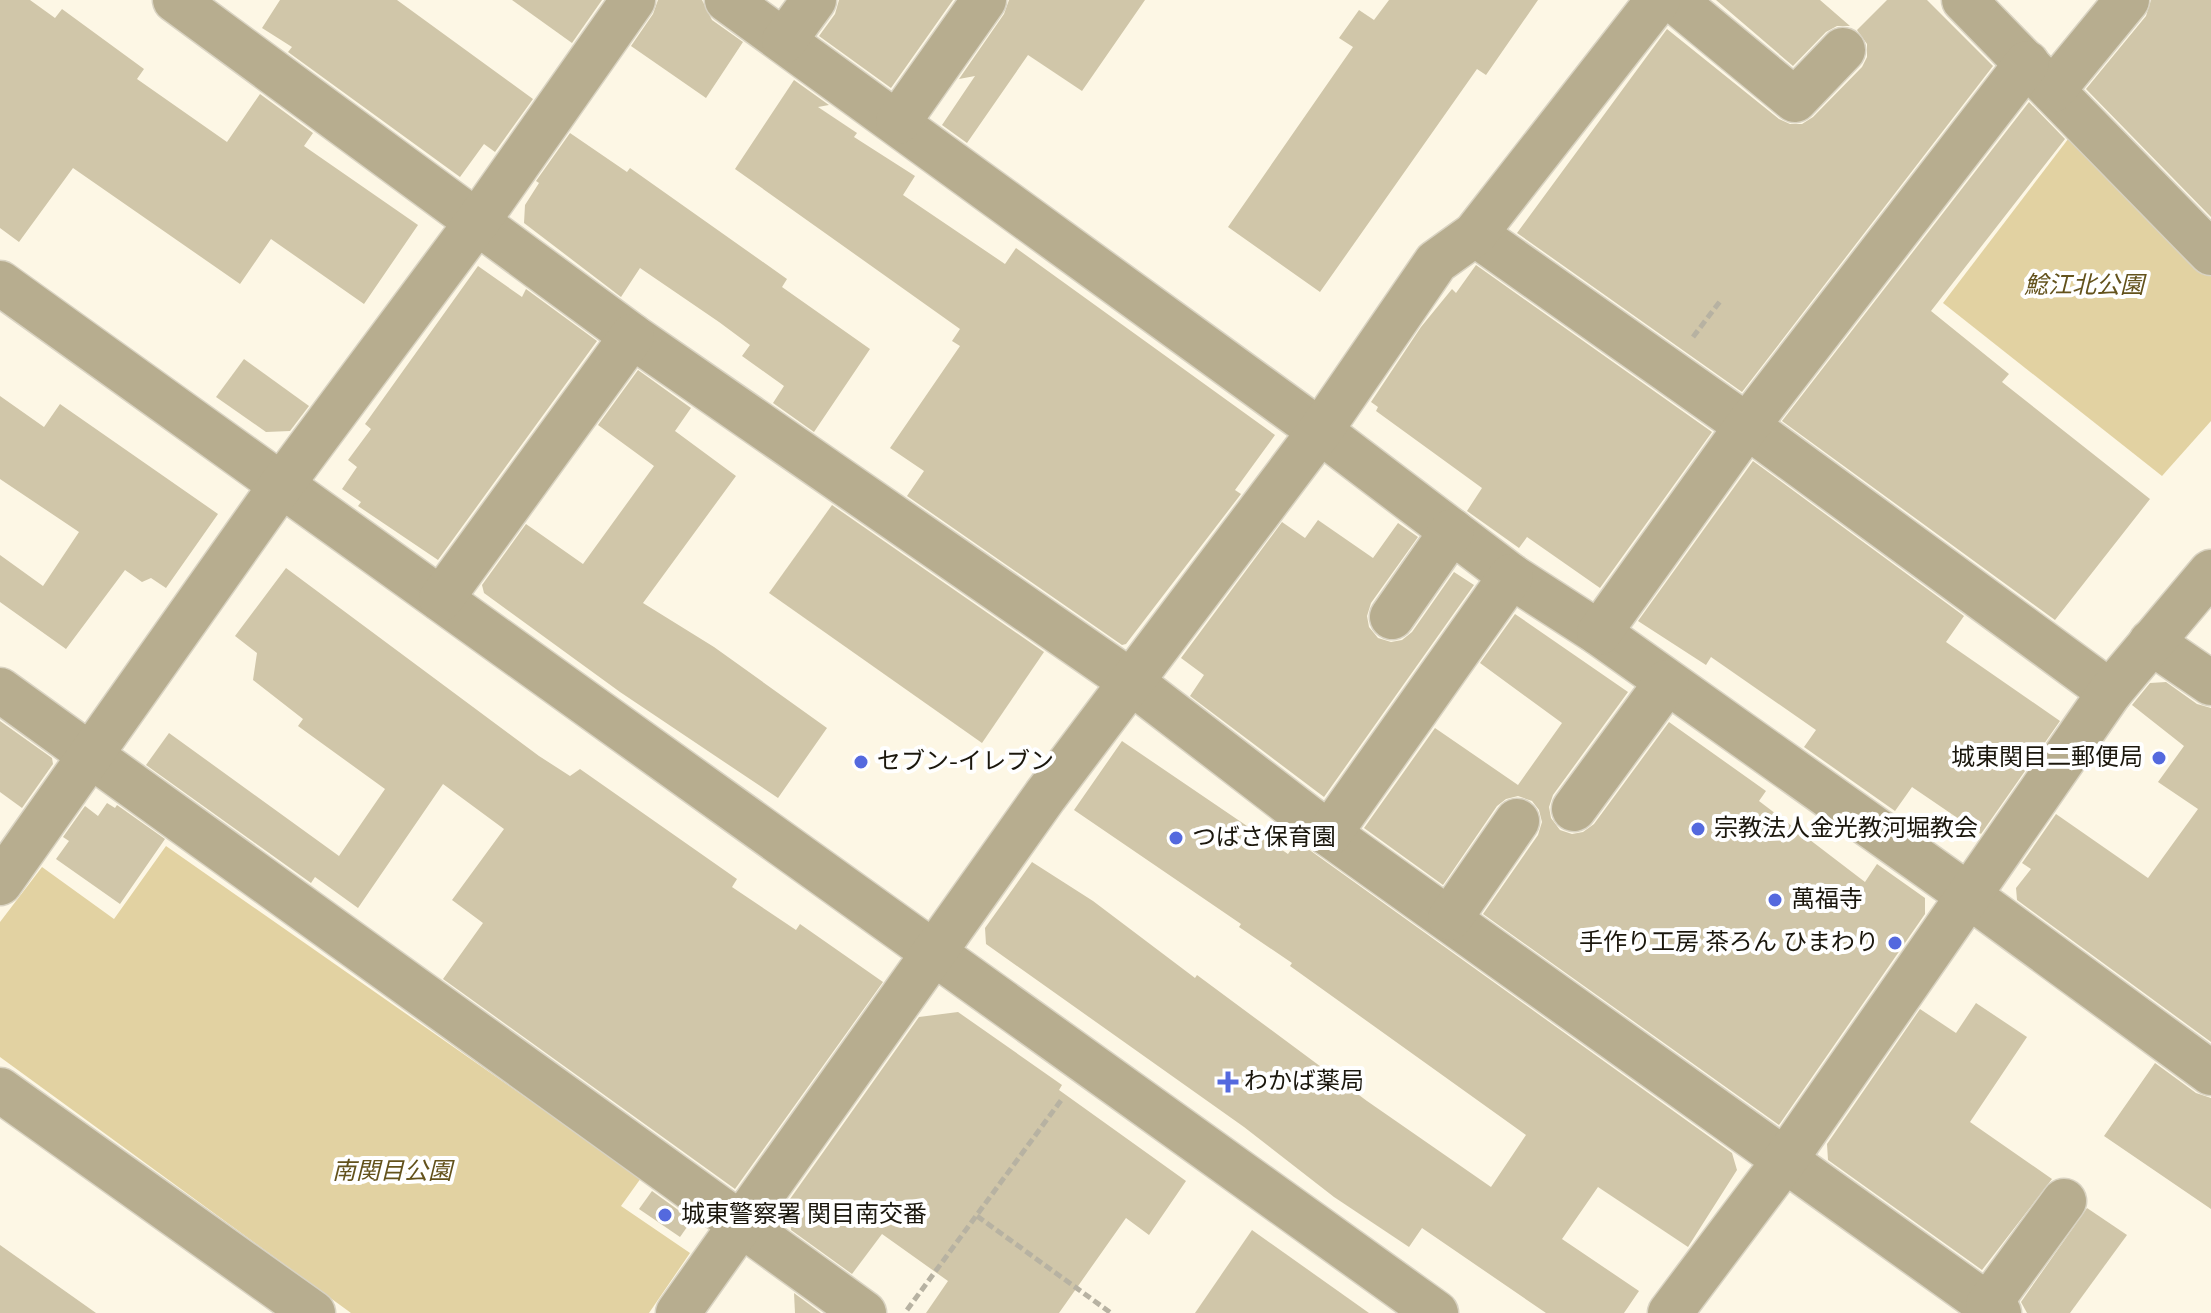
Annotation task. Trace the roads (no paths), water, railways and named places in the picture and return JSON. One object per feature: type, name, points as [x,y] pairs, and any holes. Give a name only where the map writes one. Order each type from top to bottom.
[{"type":"street","points":[[175,0],[632,336],[1130,681],[1329,834],[1994,1309],[2064,1201]]},
{"type":"street","points":[[0,883],[282,484],[477,222],[633,0]]},
{"type":"street","points":[[727,0],[1320,431],[1511,576],[1599,633],[1968,895],[2211,1073]]},
{"type":"street","points":[[784,41],[814,0]]},
{"type":"street","points":[[898,122],[984,0]]},
{"type":"street","points":[[678,1313],[1045,796],[1320,431],[1436,262],[1475,234],[1658,0]]},
{"type":"street","points":[[1674,0],[1806,110],[1843,50]]},
{"type":"street","points":[[1964,0],[2211,253]]},
{"type":"street","points":[[1599,633],[1747,426],[2040,76],[2127,0]]},
{"type":"street","points":[[1475,234],[1747,426],[2110,692]]},
{"type":"street","points":[[0,283],[936,951],[1436,1313]]},
{"type":"street","points":[[441,599],[632,336]]},
{"type":"street","points":[[1392,617],[1452,531]]},
{"type":"street","points":[[1670,1313],[1785,1160],[2110,692],[2211,572]]},
{"type":"street","points":[[1329,834],[1511,576]]},
{"type":"street","points":[[2151,642],[2211,683]]},
{"type":"street","points":[[1574,809],[1667,682]]},
{"type":"street","points":[[0,690],[864,1313]]},
{"type":"street","points":[[1450,918],[1517,821]]},
{"type":"street","points":[[0,1090],[313,1313]]},
{"type":"place","name":"城東関目二郵便局","points":[[2159,758]]},
{"type":"place","name":"セブン-イレブン","points":[[861,762]]},
{"type":"place","name":"宗教法人金光教河堀教会","points":[[1698,829]]},
{"type":"place","name":"つばさ保育園","points":[[1176,838]]},
{"type":"place","name":"萬福寺","points":[[1775,900]]},
{"type":"place","name":"手作り工房 茶ろん ひまわり","points":[[1895,943]]},
{"type":"place","name":"わかば薬局","points":[[1228,1082]]},
{"type":"place","name":"城東警察署 関目南交番","points":[[665,1215]]},
{"type":"park label","name":"鯰江北公園","points":[[2084,286]]},
{"type":"park label","name":"南関目公園","points":[[392,1172]]}]
